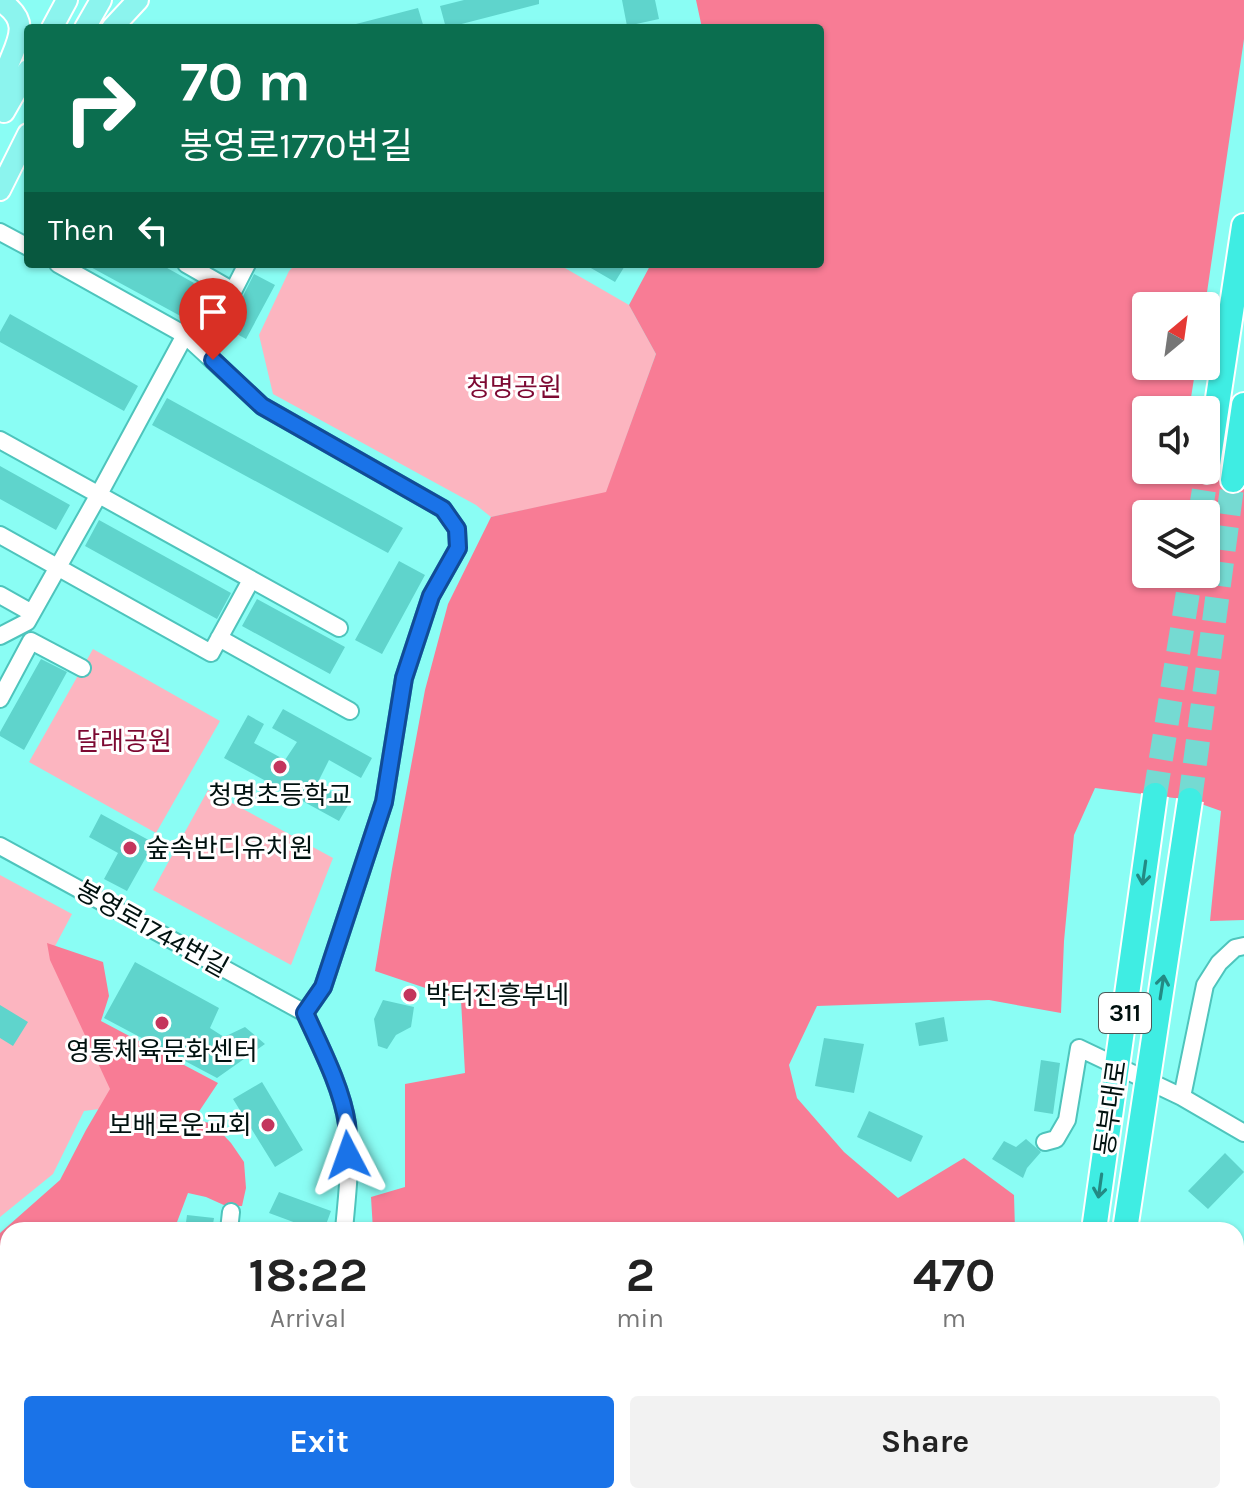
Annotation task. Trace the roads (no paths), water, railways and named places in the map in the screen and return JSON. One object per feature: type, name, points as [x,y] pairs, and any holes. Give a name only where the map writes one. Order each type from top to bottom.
[{"type":"highway","points":[[1218,396],[1244,226]]},
{"type":"highway","points":[[1233,480],[1244,405]]},
{"type":"highway","name":"동부대로","points":[[1095,1222],[1155,795]]},
{"type":"highway","name":"동부대로","points":[[1126,1222],[1190,800]]},
{"type":"main road","points":[[54,24],[67,0]]},
{"type":"main road","points":[[87,24],[101,0]]},
{"type":"main road","points":[[116,24],[138,0]]},
{"type":"main road","points":[[0,1],[18,17],[20,35],[2,84],[3,113]]},
{"type":"main road","points":[[3,113],[24,77]]},
{"type":"main road","points":[[0,190],[22,159]]},
{"type":"street","points":[[0,232],[24,245]]},
{"type":"street","points":[[65,268],[189,338],[262,406],[443,509],[457,529],[458,548],[431,596],[404,678],[384,802],[323,987],[305,1013],[327,1062],[346,1120],[349,1173],[345,1222]]},
{"type":"street","points":[[193,268],[233,291]]},
{"type":"street","points":[[0,636],[27,622],[189,338],[212,324],[245,268]]},
{"type":"street","points":[[0,440],[339,628]]},
{"type":"street","points":[[0,535],[211,653],[251,580]]},
{"type":"street","points":[[0,595],[32,613]]},
{"type":"street","points":[[219,638],[350,711]]},
{"type":"street","points":[[0,699],[31,641],[82,668]]},
{"type":"street","name":"봉영로1744번길","points":[[0,846],[305,1013]]},
{"type":"street","points":[[1182,1097],[1205,985],[1219,963],[1235,948],[1244,946]]},
{"type":"street","points":[[1045,1142],[1056,1139],[1067,1120],[1079,1048],[1182,1097],[1244,1133]]},
{"type":"street","points":[[230,1222],[231,1212]]},
{"type":"tunnel","points":[[1190,800],[1233,480]]},
{"type":"tunnel","points":[[1202,500],[1205,484]]},
{"type":"tunnel","points":[[1155,795],[1189,588]]},
{"type":"place","name":"청명초등학교","points":[[280,767]]},
{"type":"place","name":"숲속반디유치원","points":[[130,848]]},
{"type":"place","name":"박터진흥부네","points":[[410,995]]},
{"type":"place","name":"영통체육문화센터","points":[[162,1023]]},
{"type":"place","name":"보배로운교회","points":[[268,1125]]},
{"type":"park label","name":"청명공원","points":[[514,387]]},
{"type":"park label","name":"달래공원","points":[[124,741]]}]
